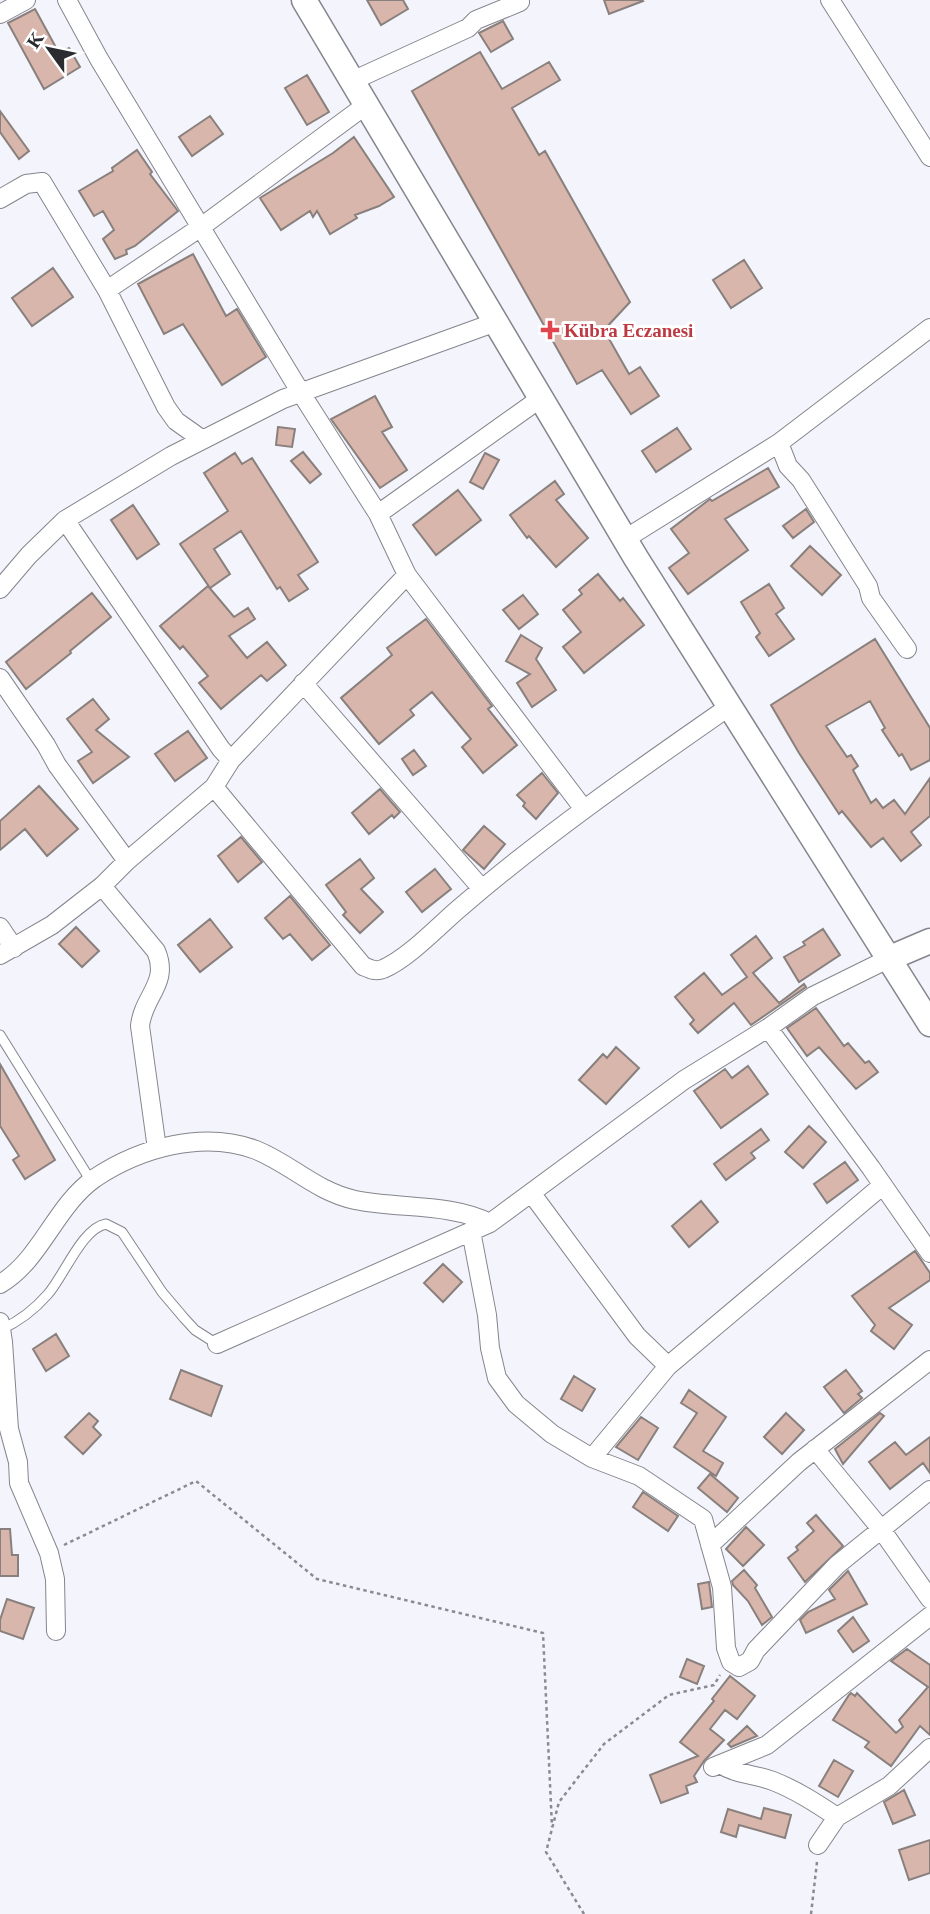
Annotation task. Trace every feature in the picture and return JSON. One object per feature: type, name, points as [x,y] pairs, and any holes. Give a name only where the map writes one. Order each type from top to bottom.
[{"type":"street","points":[[0,14],[26,0]]},
{"type":"street","points":[[67,0],[99,59],[301,393],[378,514],[407,575],[583,807]]},
{"type":"street","points":[[304,0],[625,539],[930,1024]]},
{"type":"street","points":[[830,0],[930,157]]},
{"type":"street","points":[[352,81],[468,28],[476,20],[520,2]]},
{"type":"street","points":[[107,290],[201,227],[366,105]]},
{"type":"street","points":[[0,200],[26,184],[42,182],[107,290],[166,407],[176,421],[200,438],[194,444]]},
{"type":"street","points":[[0,589],[29,555],[65,520],[170,456],[283,400],[496,322]]},
{"type":"street","points":[[625,539],[779,443],[930,328]]},
{"type":"street","points":[[378,514],[541,398]]},
{"type":"street","points":[[779,443],[788,466],[802,480],[868,586],[871,597],[907,649]]},
{"type":"street","points":[[65,520],[231,760]]},
{"type":"street","points":[[0,928],[7,952],[52,925],[102,886],[127,861],[214,787],[231,760],[407,575]]},
{"type":"street","points":[[0,678],[57,765],[127,861]]},
{"type":"street","points":[[303,683],[482,889]]},
{"type":"street","points":[[214,787],[363,966],[373,971],[383,969],[407,953],[583,807],[730,706]]},
{"type":"street","points":[[102,886],[156,951],[160,964],[160,979],[143,1012],[140,1026],[156,1149]]},
{"type":"street","points":[[217,1344],[490,1223],[684,1080],[768,1028],[813,996],[930,941]]},
{"type":"street","points":[[768,1028],[930,1253]]},
{"type":"street","points":[[0,1284],[22,1266],[62,1210],[91,1181],[109,1169],[156,1149],[180,1143],[207,1141],[234,1144],[257,1151],[338,1195],[370,1202],[459,1212],[490,1223]]},
{"type":"street","points":[[593,1458],[668,1366],[883,1185]]},
{"type":"street","points":[[532,1194],[638,1336],[668,1366]]},
{"type":"street","points":[[471,1231],[487,1315],[489,1348],[497,1378],[516,1404],[552,1434],[593,1458],[639,1476],[703,1519],[722,1587],[726,1648],[731,1662],[739,1667],[750,1661],[756,1650],[836,1566],[930,1490]]},
{"type":"street","points":[[1,1327],[4,1429],[18,1462],[19,1483],[49,1553],[57,1600],[56,1630]]},
{"type":"street","points":[[710,1545],[816,1449],[930,1360]]},
{"type":"street","points":[[816,1449],[881,1530],[930,1599]]},
{"type":"street","points":[[836,1816],[796,1790],[717,1766],[767,1745],[930,1616]]},
{"type":"street","points":[[818,1845],[836,1816],[889,1786],[930,1748]]},
{"type":"lane","points":[[0,1035],[91,1181]]},
{"type":"lane","points":[[1,1327],[25,1315],[48,1293],[91,1231],[106,1224],[122,1232],[162,1292],[195,1330],[217,1344]]},
{"type":"path","points":[[49,1553],[197,1481],[317,1579],[543,1633],[552,1827]]},
{"type":"path","points":[[584,1914],[546,1852],[559,1802],[604,1744],[669,1695],[714,1685],[731,1662]]},
{"type":"path","points":[[811,1914],[818,1845]]},
{"type":"building","points":[[367,0],[403,0],[408,9],[381,25]]},
{"type":"building","points":[[604,0],[642,0],[643,1],[609,14]]},
{"type":"building","points":[[35,9],[59,53],[69,48],[80,67],[44,89],[8,23]]},
{"type":"building","points":[[503,21],[513,39],[491,52],[479,33]]},
{"type":"building","points":[[480,52],[502,89],[549,62],[560,80],[512,108],[539,155],[545,151],[630,302],[604,330],[629,374],[640,367],[659,396],[631,414],[602,370],[577,384],[412,91]]},
{"type":"building","points":[[307,75],[329,112],[307,125],[285,88]]},
{"type":"building","points":[[0,111],[29,151],[19,159],[0,132]]},
{"type":"building","points":[[210,116],[223,134],[192,156],[179,137]]},
{"type":"building","points":[[354,137],[394,197],[355,215],[357,218],[330,234],[317,211],[313,217],[310,211],[281,230],[260,198]]},
{"type":"building","points":[[137,150],[152,172],[150,174],[178,211],[135,246],[126,250],[127,254],[115,259],[103,239],[114,230],[103,211],[94,216],[79,191],[113,171],[112,168]]},
{"type":"building","points":[[193,254],[226,316],[237,309],[266,357],[222,385],[183,324],[164,334],[138,284]]},
{"type":"building","points":[[744,260],[762,288],[731,308],[713,280]]},
{"type":"building","points":[[53,268],[73,297],[32,326],[12,298]]},
{"type":"building","points":[[375,396],[392,427],[382,432],[407,470],[380,488],[331,419]]},
{"type":"building","points":[[278,427],[295,429],[292,447],[276,445]]},
{"type":"building","points":[[677,428],[691,449],[656,472],[642,451]]},
{"type":"building","points":[[303,452],[321,474],[310,483],[291,461]]},
{"type":"building","points":[[235,453],[242,464],[252,458],[318,562],[298,575],[308,589],[289,601],[280,587],[277,589],[241,531],[214,549],[230,574],[210,588],[180,544],[228,511],[204,473]]},
{"type":"building","points":[[485,453],[499,460],[483,489],[470,482]]},
{"type":"building","points":[[768,468],[779,487],[725,519],[748,550],[688,594],[669,568],[689,553],[671,529],[710,499],[712,501]]},
{"type":"building","points":[[555,481],[564,494],[556,500],[588,538],[556,567],[529,536],[527,538],[510,515]]},
{"type":"building","points":[[458,490],[481,520],[436,555],[413,525]]},
{"type":"building","points":[[133,505],[159,544],[137,559],[111,520]]},
{"type":"building","points":[[806,509],[814,522],[793,538],[783,526]]},
{"type":"building","points":[[810,546],[841,575],[822,595],[791,566]]},
{"type":"building","points":[[598,574],[620,601],[623,598],[644,625],[584,673],[563,647],[581,632],[563,610],[582,594],[579,590]]},
{"type":"building","points":[[769,584],[784,608],[776,614],[794,639],[769,656],[756,637],[760,633],[741,602]]},
{"type":"building","points":[[208,586],[234,617],[248,608],[255,619],[229,636],[247,658],[267,642],[286,665],[267,681],[261,675],[221,709],[199,683],[208,676],[183,646],[180,649],[160,626]]},
{"type":"building","points":[[92,593],[111,617],[26,689],[6,662]]},
{"type":"building","points":[[523,595],[538,614],[519,629],[503,610]]},
{"type":"building","points":[[426,619],[492,706],[488,709],[517,745],[483,773],[462,747],[471,739],[432,692],[410,710],[414,715],[379,744],[341,698],[392,655],[387,648]]},
{"type":"building","points":[[521,635],[542,648],[536,659],[556,690],[532,707],[517,683],[530,674],[506,661]]},
{"type":"building","points":[[875,639],[930,728],[930,760],[911,770],[902,754],[899,756],[882,730],[885,728],[870,701],[826,726],[847,757],[851,755],[858,766],[853,770],[871,803],[876,799],[883,808],[894,800],[905,814],[930,778],[930,816],[911,832],[921,845],[901,861],[883,838],[871,847],[842,811],[839,814],[771,705]]},
{"type":"building","points":[[93,699],[109,719],[96,730],[129,757],[93,783],[78,761],[92,752],[67,719]]},
{"type":"building","points":[[188,731],[207,758],[175,781],[155,754]]},
{"type":"building","points":[[414,750],[426,766],[413,775],[402,759]]},
{"type":"building","points":[[542,773],[558,793],[536,819],[523,806],[525,803],[517,795]]},
{"type":"building","points":[[39,786],[78,829],[47,856],[25,829],[0,850],[0,821]]},
{"type":"building","points":[[380,789],[400,812],[394,818],[392,815],[369,834],[352,813]]},
{"type":"building","points":[[484,826],[505,844],[484,869],[463,850]]},
{"type":"building","points":[[241,837],[262,862],[238,882],[218,856]]},
{"type":"building","points":[[360,859],[374,878],[361,889],[383,912],[360,933],[343,915],[346,912],[326,885]]},
{"type":"building","points":[[435,869],[451,889],[422,912],[406,892]]},
{"type":"building","points":[[290,896],[330,945],[312,960],[290,934],[283,939],[265,918]]},
{"type":"building","points":[[210,919],[232,947],[200,972],[178,945]]},
{"type":"building","points":[[76,927],[99,951],[82,967],[59,944]]},
{"type":"building","points":[[823,929],[840,955],[799,982],[784,957],[805,945],[803,942]]},
{"type":"building","points":[[756,936],[772,958],[753,973],[779,1003],[804,984],[806,987],[751,1025],[734,1003],[698,1033],[690,1024],[694,1020],[675,997],[704,973],[722,995],[747,977],[731,955]]},
{"type":"building","points":[[816,1008],[844,1046],[848,1043],[865,1063],[869,1061],[878,1072],[856,1089],[819,1047],[807,1056],[787,1028]]},
{"type":"building","points":[[616,1047],[639,1068],[606,1104],[579,1080],[603,1054],[607,1058]]},
{"type":"building","points":[[0,1064],[55,1160],[25,1179],[13,1160],[19,1156],[0,1126]]},
{"type":"building","points":[[748,1066],[768,1094],[721,1128],[694,1091],[725,1069],[732,1078]]},
{"type":"building","points":[[809,1126],[826,1142],[803,1168],[785,1152]]},
{"type":"building","points":[[761,1129],[769,1140],[751,1153],[755,1158],[726,1180],[714,1164]]},
{"type":"building","points":[[845,1162],[858,1180],[827,1203],[814,1184]]},
{"type":"building","points":[[701,1201],[718,1222],[689,1247],[672,1226]]},
{"type":"building","points":[[915,1251],[930,1273],[930,1280],[889,1308],[912,1325],[894,1349],[871,1331],[875,1325],[852,1296]]},
{"type":"building","points":[[443,1264],[462,1282],[443,1302],[424,1283]]},
{"type":"building","points":[[56,1334],[69,1356],[46,1371],[33,1349]]},
{"type":"building","points":[[181,1370],[222,1386],[211,1416],[170,1399]]},
{"type":"building","points":[[846,1370],[862,1391],[858,1394],[862,1398],[844,1413],[824,1387]]},
{"type":"building","points":[[574,1376],[595,1389],[582,1411],[561,1399]]},
{"type":"building","points":[[689,1390],[726,1417],[703,1451],[723,1463],[716,1476],[674,1447],[697,1413],[681,1403]]},
{"type":"building","points":[[89,1413],[98,1421],[93,1427],[101,1435],[83,1454],[65,1437]]},
{"type":"building","points":[[786,1413],[804,1430],[782,1454],[764,1437]]},
{"type":"building","points":[[880,1413],[884,1416],[843,1464],[835,1449]]},
{"type":"building","points":[[641,1417],[658,1428],[638,1460],[616,1447]]},
{"type":"building","points":[[930,1437],[930,1473],[923,1463],[890,1489],[869,1462],[895,1442],[906,1455]]},
{"type":"building","points":[[710,1474],[738,1498],[727,1512],[698,1488]]},
{"type":"building","points":[[643,1492],[678,1516],[668,1531],[633,1507]]},
{"type":"building","points":[[816,1515],[843,1546],[805,1582],[788,1558],[814,1531],[807,1523]]},
{"type":"building","points":[[746,1527],[764,1545],[743,1566],[726,1549]]},
{"type":"building","points":[[0,1529],[10,1529],[12,1555],[18,1555],[18,1576],[0,1576]]},
{"type":"building","points":[[744,1570],[757,1585],[755,1588],[772,1617],[762,1625],[748,1601],[733,1585],[732,1581]]},
{"type":"building","points":[[848,1571],[867,1604],[806,1633],[800,1620],[808,1612],[835,1599],[829,1590]]},
{"type":"building","points":[[709,1582],[712,1607],[702,1609],[698,1584]]},
{"type":"building","points":[[7,1599],[34,1608],[23,1639],[0,1631],[0,1620]]},
{"type":"building","points":[[853,1617],[869,1641],[853,1652],[838,1631]]},
{"type":"building","points":[[907,1649],[930,1665],[930,1735],[920,1726],[891,1766],[865,1747],[869,1742],[833,1720],[849,1695],[851,1693],[855,1696],[857,1693],[896,1733],[903,1727],[899,1720],[928,1687],[891,1661]]},
{"type":"building","points":[[687,1659],[704,1666],[697,1684],[680,1677]]},
{"type":"building","points":[[730,1676],[755,1696],[737,1719],[725,1710],[710,1729],[724,1740],[694,1776],[697,1782],[686,1786],[688,1793],[661,1803],[650,1775],[698,1756],[680,1742],[714,1701],[712,1699]]},
{"type":"building","points":[[747,1726],[757,1736],[731,1747],[728,1744]]},
{"type":"building","points":[[834,1760],[853,1771],[838,1797],[819,1786]]},
{"type":"building","points":[[904,1790],[915,1815],[893,1824],[884,1802]]},
{"type":"building","points":[[764,1808],[791,1815],[785,1838],[739,1825],[736,1837],[721,1832],[728,1809],[761,1819]]},
{"type":"building","points":[[930,1840],[930,1873],[909,1880],[899,1850]]},
{"type":"place","name":"Kübra Eczanesi","points":[[550,330]]}]
